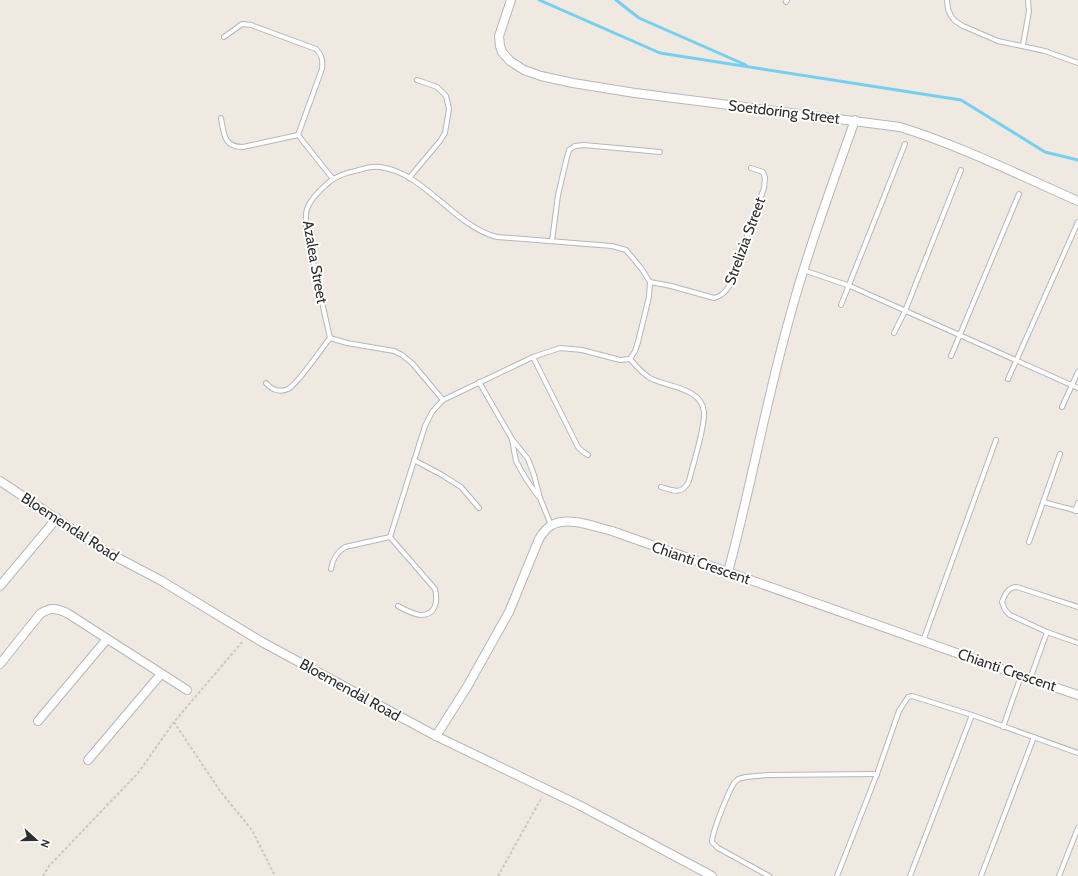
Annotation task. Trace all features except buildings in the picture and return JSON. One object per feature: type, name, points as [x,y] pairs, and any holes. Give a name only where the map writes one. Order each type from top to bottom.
[{"type":"street","name":"Soetdoring Street","points":[[511,0],[499,36],[500,46],[502,52],[510,61],[524,70],[541,76],[573,83],[635,93],[731,106],[855,120],[900,127],[923,134],[1078,201]]},
{"type":"street","points":[[728,572],[741,523],[767,405],[803,270],[855,120]]},
{"type":"street","name":"Bloemendal Road","points":[[0,481],[105,551],[160,580],[249,634],[436,736],[546,789],[712,876]]},
{"type":"street","points":[[0,586],[56,518]]},
{"type":"street","name":"Chianti Crescent","points":[[551,525],[569,522],[612,531],[923,642],[1078,695]]},
{"type":"street","points":[[436,736],[467,686],[509,612],[539,539],[544,531],[551,525]]},
{"type":"street","points":[[0,664],[40,614],[48,609],[56,609],[67,614],[187,690]]},
{"type":"street","points":[[38,721],[106,639]]},
{"type":"street","points":[[88,760],[161,674]]},
{"type":"lane","points":[[947,0],[950,16],[955,21],[981,34],[998,41],[1023,45],[1078,62]]},
{"type":"lane","points":[[1023,45],[1029,10],[1028,0]]},
{"type":"lane","points":[[224,37],[242,24],[251,25],[316,49],[320,53],[322,69],[298,135]]},
{"type":"lane","points":[[409,178],[440,141],[445,133],[448,123],[449,109],[446,96],[437,87],[417,80]]},
{"type":"lane","points":[[221,118],[225,137],[230,144],[235,147],[244,147],[298,135]]},
{"type":"lane","points":[[298,135],[333,179]]},
{"type":"lane","points":[[841,305],[850,286],[905,144]]},
{"type":"lane","points":[[552,241],[558,195],[566,157],[570,150],[575,146],[584,145],[660,152]]},
{"type":"lane","name":"Azalea Street","points":[[330,338],[306,230],[307,208],[333,179],[344,174],[378,166],[409,178],[473,226],[488,235],[620,247],[630,254],[650,282]]},
{"type":"lane","name":"Strelizia Street","points":[[650,282],[671,286],[714,298],[725,292],[730,285],[764,188],[765,178],[763,172],[751,168]]},
{"type":"lane","points":[[894,333],[905,311],[961,170]]},
{"type":"lane","points":[[951,356],[961,336],[1019,194]]},
{"type":"lane","points":[[1008,379],[1078,222]]},
{"type":"lane","points":[[803,270],[850,286],[1078,388]]},
{"type":"lane","points":[[630,359],[638,342],[649,297],[650,282]]},
{"type":"lane","points":[[266,383],[271,388],[278,390],[287,389],[295,383],[330,338],[347,343],[394,351],[402,355],[412,363],[443,400]]},
{"type":"lane","points":[[390,537],[425,426],[432,412],[443,400],[533,357],[560,348],[569,348],[620,360],[630,359]]},
{"type":"lane","points":[[533,357],[578,447],[588,455]]},
{"type":"lane","points":[[630,359],[645,375],[652,379],[689,392],[695,396],[702,404],[704,412],[703,424],[689,481],[685,488],[679,491],[661,487]]},
{"type":"lane","points":[[1062,407],[1078,372]]},
{"type":"lane","points":[[479,382],[512,439],[528,459],[540,498],[551,525]]},
{"type":"lane","points":[[512,439],[516,461],[540,498]]},
{"type":"lane","points":[[923,642],[996,440]]},
{"type":"lane","points":[[1029,542],[1060,454]]},
{"type":"lane","points":[[414,460],[461,487],[479,508]]},
{"type":"lane","points":[[1043,502],[1076,511],[1078,503]]},
{"type":"lane","points":[[331,569],[335,556],[346,547],[390,537]]},
{"type":"lane","points":[[390,537],[435,589],[437,596],[437,602],[433,609],[422,615],[417,615],[398,606]]},
{"type":"lane","points":[[1078,607],[1017,587],[1010,589],[1005,593],[1002,602],[1005,610],[1010,615],[1047,632],[1078,643]]},
{"type":"lane","points":[[1030,679],[1047,632]]},
{"type":"lane","points":[[1003,727],[1021,676]]},
{"type":"lane","points":[[837,876],[877,774],[899,711],[908,697],[912,696],[972,715],[1078,753]]},
{"type":"lane","points":[[910,876],[972,715]]},
{"type":"lane","points":[[982,876],[1034,737]]},
{"type":"lane","points":[[769,876],[718,848],[712,842],[714,828],[734,783],[738,779],[768,775],[877,774]]},
{"type":"lane","points":[[1059,876],[1078,828]]},
{"type":"path","points":[[43,876],[49,866],[138,772],[174,722],[249,634]]},
{"type":"path","points":[[174,722],[220,792],[252,830],[275,876]]},
{"type":"path","points":[[498,876],[546,789]]},
{"type":"waterway","points":[[539,0],[660,53],[961,100],[1045,152],[1078,160]]},
{"type":"waterway","points":[[616,0],[639,18],[746,65]]}]
